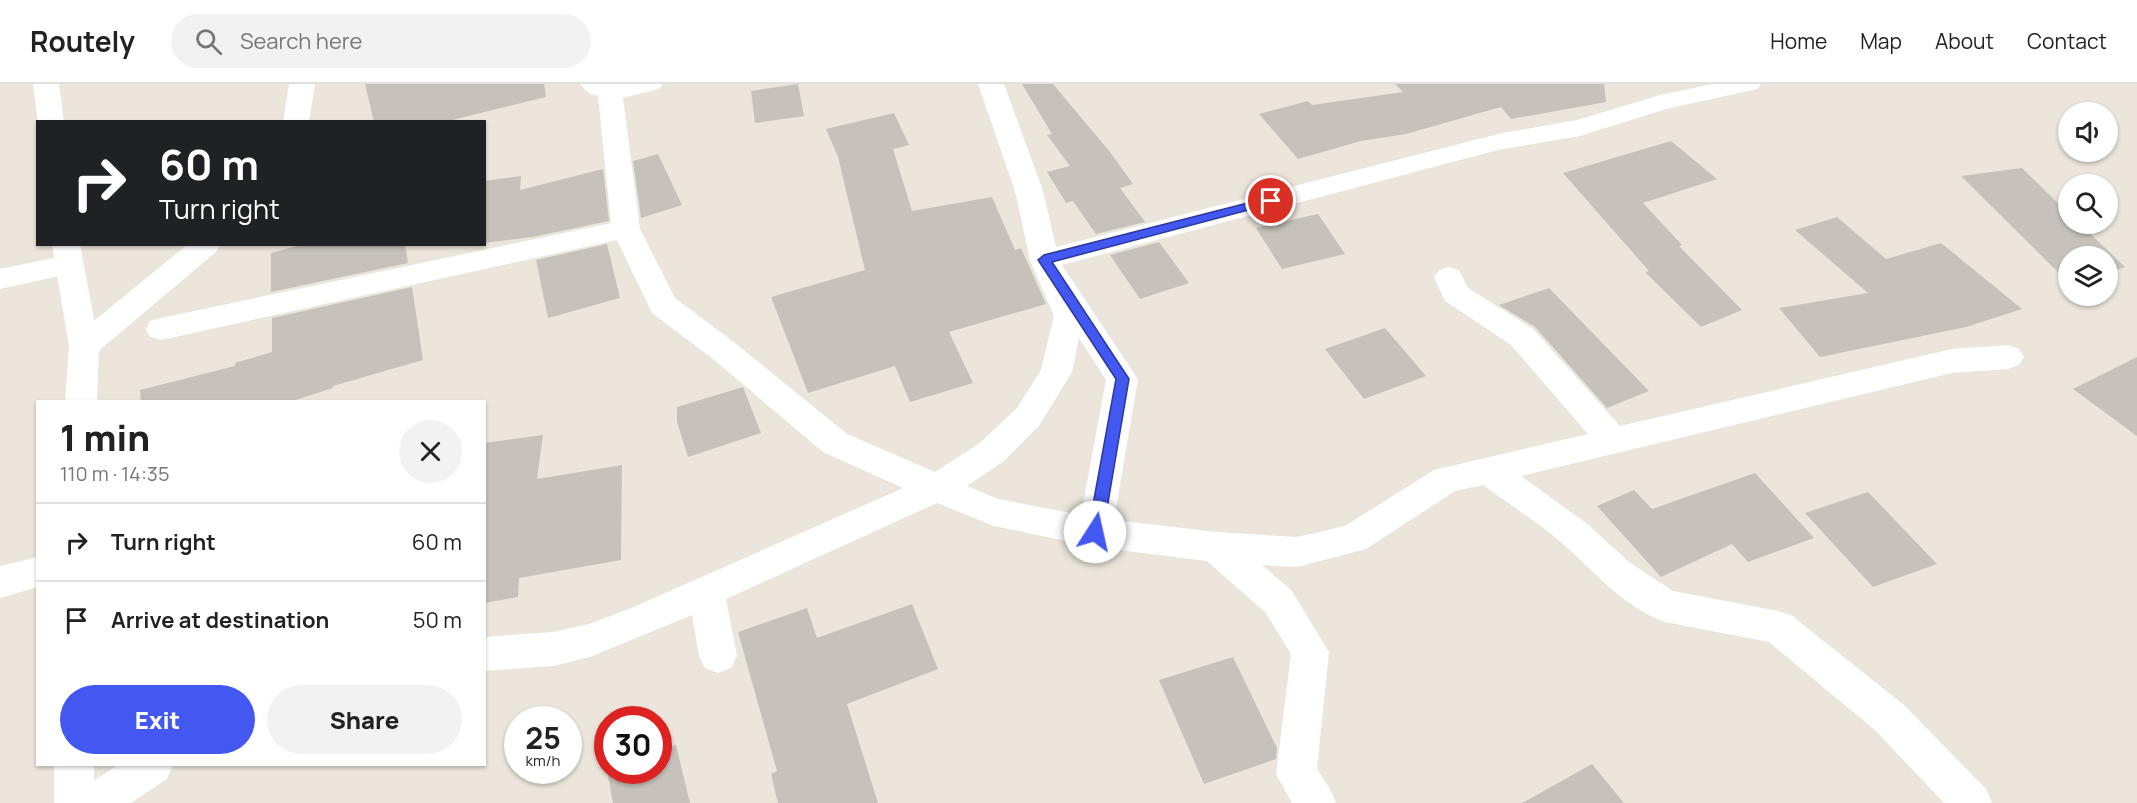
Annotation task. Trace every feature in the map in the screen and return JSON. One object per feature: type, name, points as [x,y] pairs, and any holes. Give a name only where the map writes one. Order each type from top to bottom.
[{"type":"street","points":[[46,84],[51,120]]},
{"type":"street","points":[[296,120],[302,84]]},
{"type":"street","points":[[650,84],[602,88],[626,229],[663,305],[835,443],[994,512],[1095,532],[1216,547],[1297,552],[1354,539],[1446,480],[1952,361],[2008,357]]},
{"type":"street","points":[[486,654],[553,649],[590,640],[642,620],[937,488],[992,452],[1028,417],[1056,372],[1069,316],[1044,260],[1029,191],[991,84]]},
{"type":"street","points":[[1044,260],[1497,142],[1580,128],[1660,103],[1748,84]]},
{"type":"street","points":[[161,329],[626,229]]},
{"type":"street","points":[[84,346],[205,246]]},
{"type":"street","points":[[0,279],[67,255],[84,346],[81,400]]},
{"type":"street","points":[[1044,260],[1122,379],[1095,532]]},
{"type":"street","points":[[1449,277],[1456,294],[1522,337],[1613,440]]},
{"type":"street","points":[[1488,470],[1574,533],[1616,573],[1665,606],[1778,627],[1890,718],[1972,803]]},
{"type":"street","points":[[1216,547],[1278,600],[1310,652],[1296,774],[1316,803]]},
{"type":"street","points":[[0,582],[36,573]]},
{"type":"street","points":[[706,590],[718,656]]},
{"type":"street","points":[[74,766],[74,803]]},
{"type":"street","points":[[96,803],[152,766]]},
{"type":"building","points":[[365,84],[544,84],[546,97],[452,120],[374,120]]},
{"type":"building","points":[[798,84],[804,116],[755,123],[751,91]]},
{"type":"building","points":[[1022,84],[1053,84],[1110,152],[1133,184],[1120,188],[1145,222],[1096,234],[1073,201],[1066,203],[1047,172],[1070,166],[1047,135],[1052,134]]},
{"type":"building","points":[[1395,84],[1604,84],[1606,102],[1511,119],[1501,107],[1406,134],[1361,141],[1298,159],[1259,114],[1308,101],[1312,105],[1403,92]]},
{"type":"building","points":[[894,113],[909,145],[893,149],[912,211],[992,197],[1015,250],[1021,248],[1046,304],[949,332],[973,383],[910,402],[895,366],[808,393],[771,297],[865,270],[838,157],[826,129]]},
{"type":"building","points":[[1671,141],[1717,179],[1643,203],[1682,245],[1679,246],[1742,310],[1701,327],[1645,272],[1649,271],[1563,173]]},
{"type":"building","points":[[658,154],[682,205],[641,218],[633,161]]},
{"type":"building","points":[[2022,168],[2058,203],[2058,234],[2090,234],[2103,246],[2058,246],[2058,272],[1961,176]]},
{"type":"building","points":[[603,169],[609,221],[532,237],[486,243],[486,181],[521,176],[520,190]]},
{"type":"building","points":[[1318,214],[1345,254],[1282,269],[1256,228]]},
{"type":"building","points":[[1837,217],[1886,259],[1941,243],[2022,309],[1966,327],[1820,357],[1779,308],[1868,293],[1795,230]]},
{"type":"building","points":[[1159,242],[1189,283],[1140,299],[1110,255]]},
{"type":"building","points":[[607,244],[620,298],[548,318],[536,260]]},
{"type":"building","points":[[297,246],[405,246],[408,263],[271,292],[271,253]]},
{"type":"building","points":[[2118,260],[2125,267],[2118,269]]},
{"type":"building","points":[[412,287],[423,360],[333,386],[333,388],[295,400],[141,400],[140,390],[235,366],[235,363],[272,352],[272,318]]},
{"type":"building","points":[[1549,288],[1649,391],[1607,408],[1535,327],[1499,305]]},
{"type":"building","points":[[1385,328],[1426,376],[1364,399],[1325,349]]},
{"type":"building","points":[[2137,357],[2137,436],[2073,389]]},
{"type":"building","points":[[743,387],[761,433],[688,457],[677,422],[677,407]]},
{"type":"building","points":[[543,435],[537,479],[622,465],[621,560],[519,578],[518,597],[486,603],[486,443]]},
{"type":"building","points":[[1755,473],[1814,538],[1748,562],[1732,544],[1661,577],[1597,506],[1634,490],[1652,509]]},
{"type":"building","points":[[1868,492],[1937,564],[1873,587],[1805,513]]},
{"type":"building","points":[[912,604],[938,669],[847,704],[878,803],[778,803],[771,774],[777,771],[738,632],[807,608],[817,638]]},
{"type":"building","points":[[1233,657],[1277,748],[1276,759],[1204,784],[1159,680]]},
{"type":"building","points":[[676,745],[690,803],[613,803],[610,784],[672,784],[672,746]]},
{"type":"building","points":[[1592,764],[1624,803],[1522,803]]},
{"type":"route","points":[[1095,532],[1122,379],[1044,260],[1271,201]]}]
